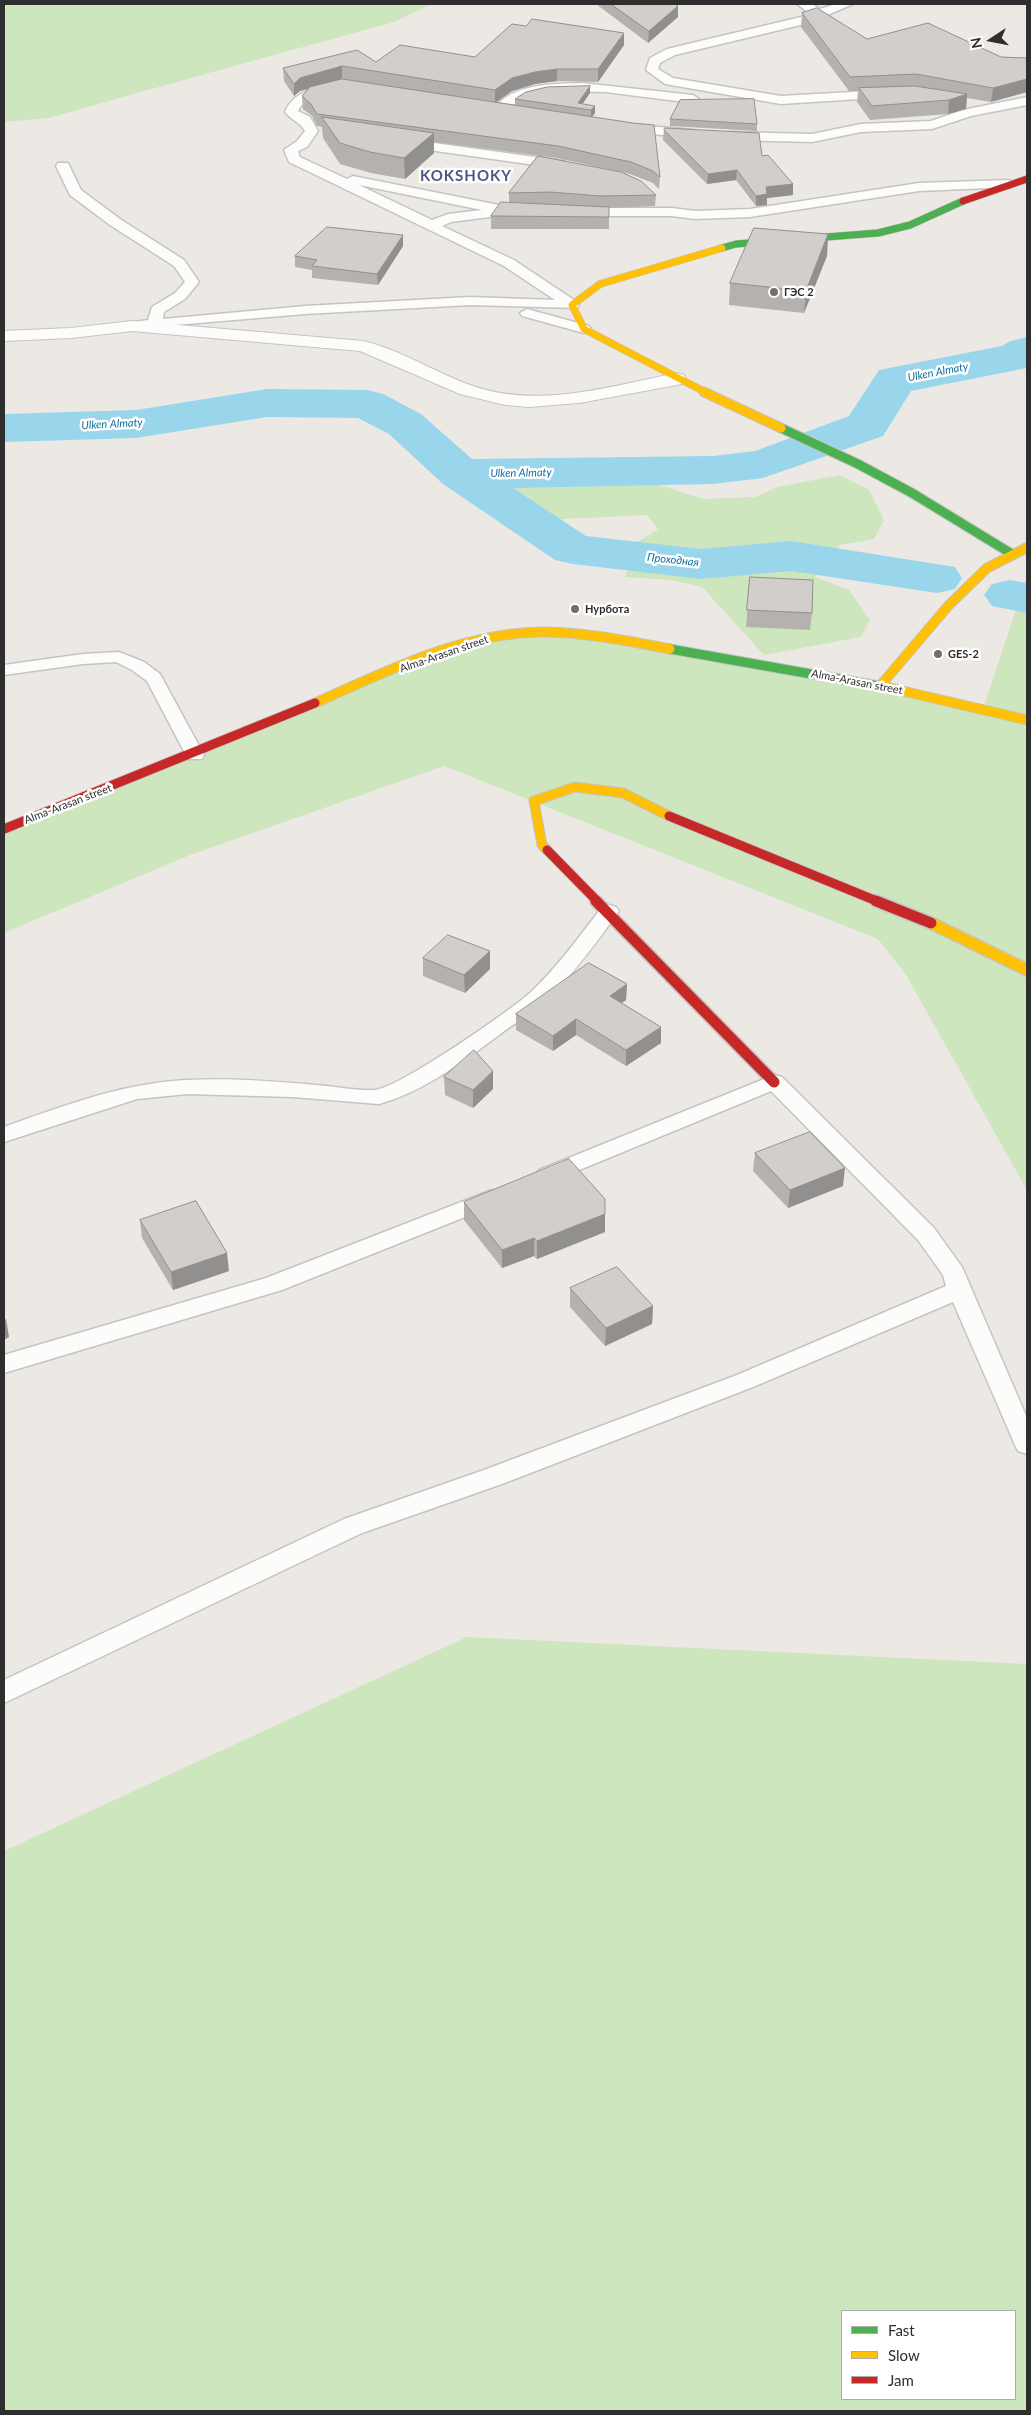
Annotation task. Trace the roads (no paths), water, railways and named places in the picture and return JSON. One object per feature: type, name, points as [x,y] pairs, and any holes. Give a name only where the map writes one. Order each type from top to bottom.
[{"type":"street","points":[[1012,554],[912,493],[858,464],[677,379],[584,329],[572,305],[600,284],[736,244],[878,232],[910,225],[968,199],[1007,184],[1027,179]]},
{"type":"street","points":[[4,336],[71,333],[132,326],[363,346],[390,354],[426,374],[460,388],[508,401],[579,396],[677,379]]},
{"type":"street","points":[[880,686],[949,605],[987,568],[1027,548]]},
{"type":"street","name":"Alma-Arasan street","points":[[4,829],[195,755],[434,655],[499,636],[528,632],[597,636],[880,686],[1027,720]]},
{"type":"street","points":[[774,1082],[542,844],[534,801],[575,787],[623,793],[661,812],[909,912],[1027,970]]},
{"type":"lane","points":[[803,4],[816,10],[815,15]]},
{"type":"lane","points":[[782,100],[669,81],[652,70],[654,61],[671,52],[698,44],[734,38],[805,20],[847,4]]},
{"type":"lane","points":[[342,85],[308,94],[293,107],[292,112],[317,131],[302,144],[291,150],[294,159],[509,263],[572,305]]},
{"type":"lane","points":[[498,110],[517,95],[536,89],[563,87],[703,100],[750,102],[899,94]]},
{"type":"lane","points":[[616,127],[716,135],[812,138],[862,128],[932,125],[968,114],[1027,101]]},
{"type":"lane","points":[[965,102],[997,108]]},
{"type":"lane","points":[[485,108],[517,113]]},
{"type":"lane","points":[[391,141],[576,168]]},
{"type":"lane","points":[[63,166],[75,192],[115,222],[179,264],[192,282],[180,296],[157,310],[155,324]]},
{"type":"lane","points":[[322,174],[510,211]]},
{"type":"lane","points":[[567,211],[601,214],[672,212],[694,216],[750,213],[938,186],[1007,184]]},
{"type":"lane","points":[[938,186],[961,189],[969,193],[968,199]]},
{"type":"lane","points":[[658,198],[672,212]]},
{"type":"lane","points":[[430,226],[448,218],[510,211],[542,210]]},
{"type":"lane","points":[[470,301],[555,319],[584,329]]},
{"type":"lane","points":[[132,326],[305,310],[470,301],[572,305]]},
{"type":"lane","points":[[4,670],[83,659],[119,657],[154,678],[195,755]]},
{"type":"lane","points":[[4,1135],[84,1107],[136,1092],[187,1087],[293,1090],[379,1097],[412,1083],[470,1046],[538,998],[574,958],[609,911]]},
{"type":"lane","points":[[4,1364],[274,1284],[516,1188],[774,1082],[926,1234],[954,1273],[959,1290],[1027,1445]]},
{"type":"lane","points":[[4,1692],[353,1526],[493,1477],[745,1381],[959,1290]]},
{"type":"waterway","name":"Ulken Almaty","points":[[460,474],[713,470],[763,464],[866,426],[895,380],[1016,357],[1027,350]]},
{"type":"waterway","name":"Ulken Almaty","points":[[4,428],[136,424],[267,403],[367,404],[405,424],[460,474]]},
{"type":"waterway","name":"Проходная","points":[[460,474],[573,549],[701,564],[791,556],[937,578]]},
{"type":"waterway","name":"Проходная","points":[[1010,595],[1027,598]]},
{"type":"place","name":"ГЭС 2","points":[[774,292]]},
{"type":"place","name":"Нурбота","points":[[575,609]]},
{"type":"place","name":"GES-2","points":[[938,654]]},
{"type":"district","name":"KOKSHOKY","points":[[466,176]]}]
